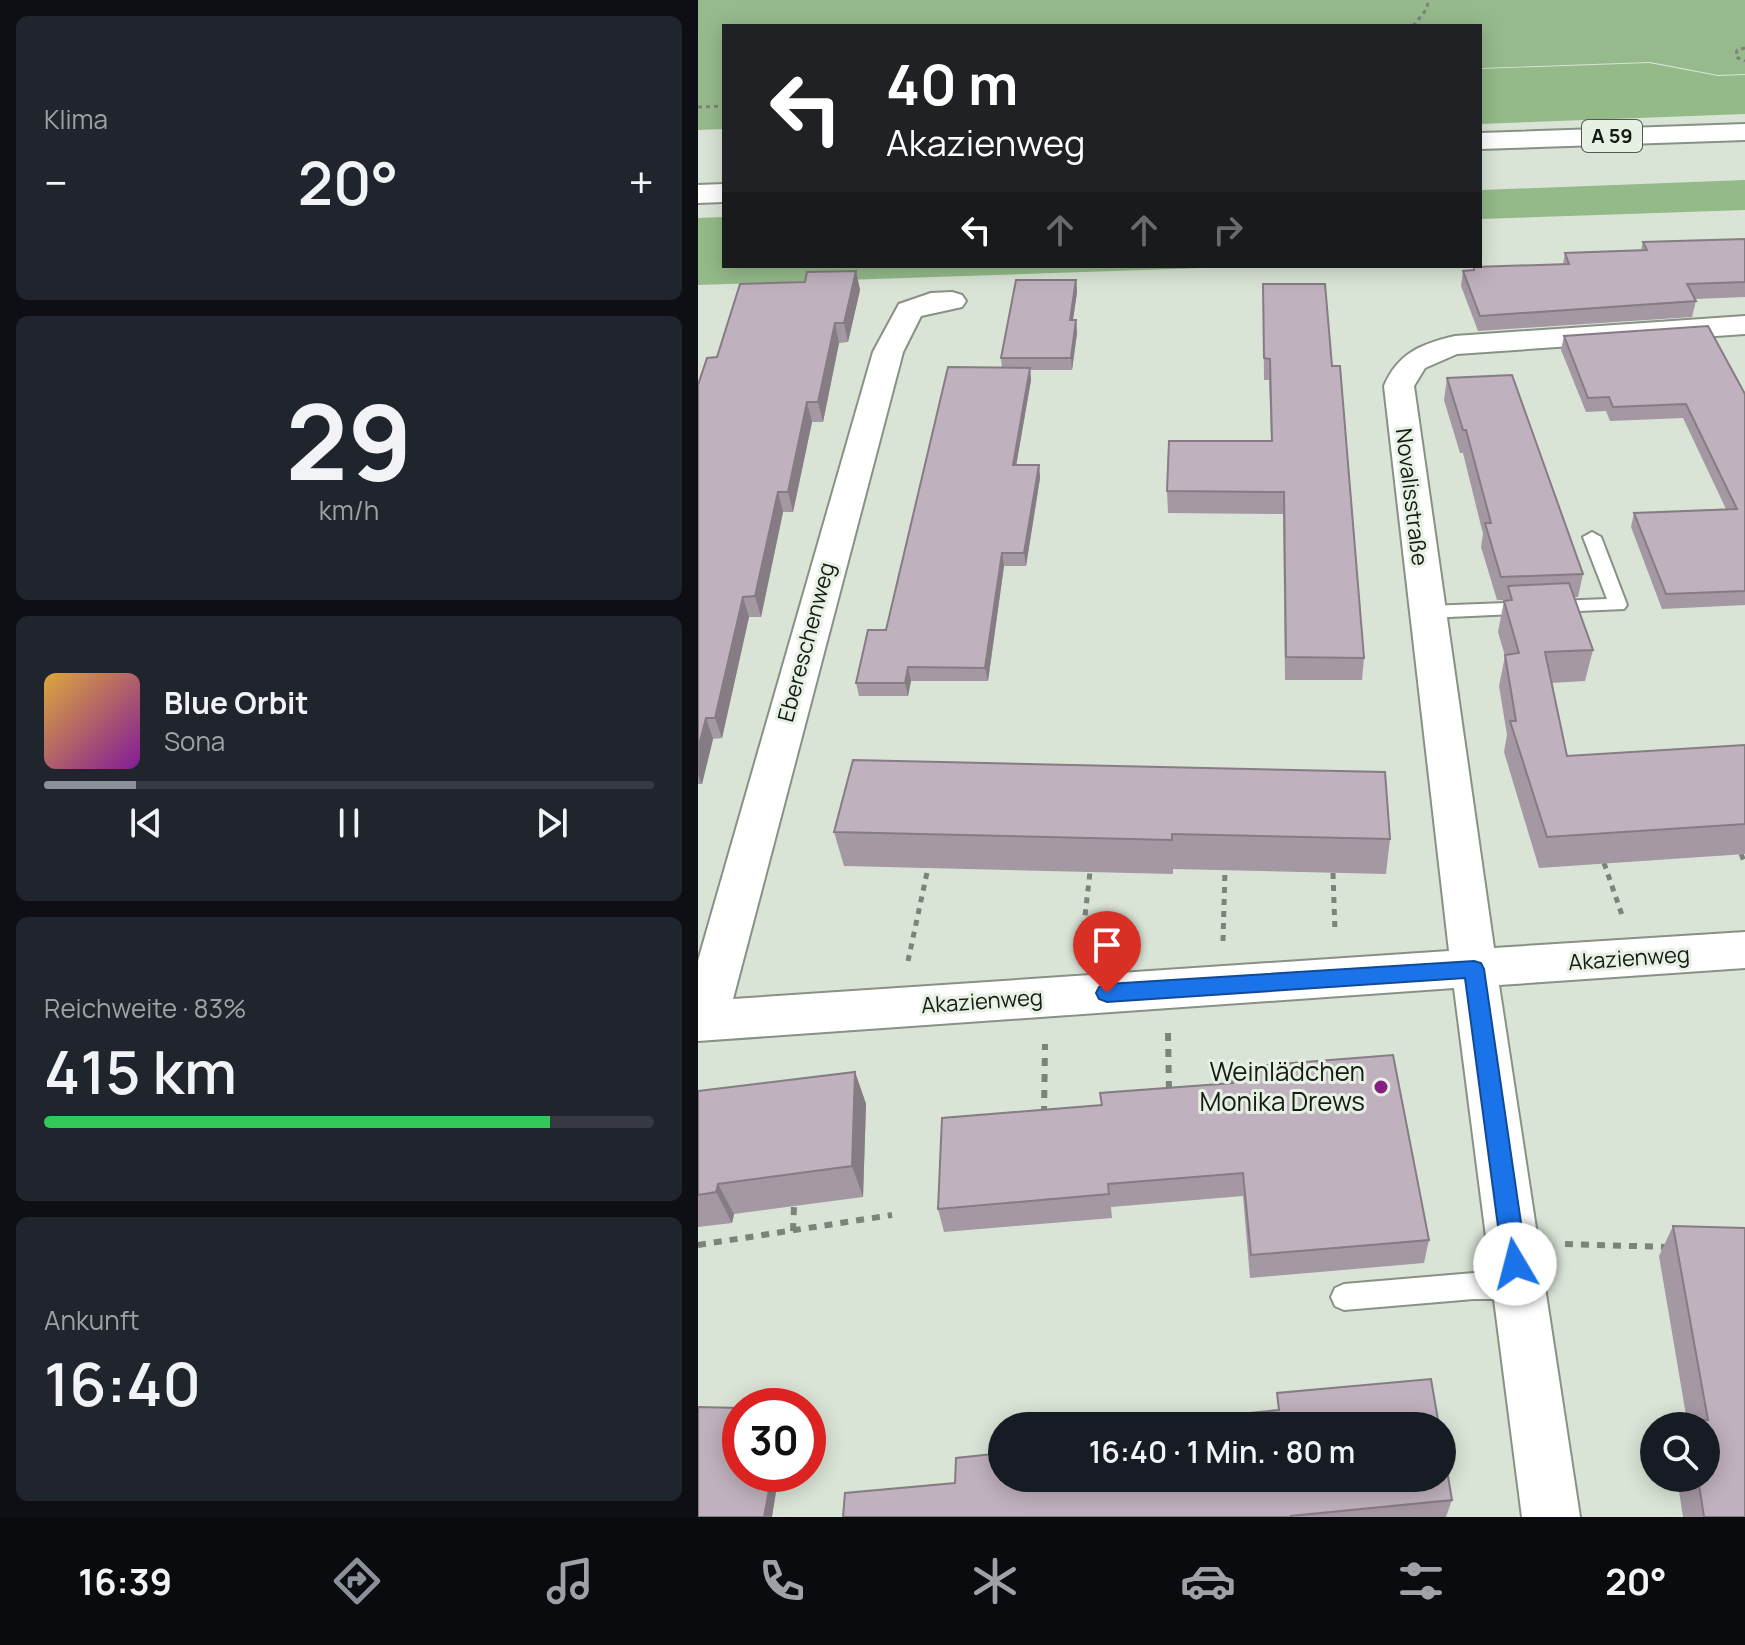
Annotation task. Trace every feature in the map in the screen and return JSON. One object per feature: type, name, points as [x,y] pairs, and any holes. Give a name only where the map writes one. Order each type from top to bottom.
[{"type":"highway","name":"A 59","points":[[1482,141],[1745,132]]},
{"type":"highway","name":"A 59","points":[[1482,167],[1745,159]]},
{"type":"highway","points":[[698,194],[722,193]]},
{"type":"street","name":"Ebereschenweg","points":[[701,1021],[888,352],[909,310],[931,302],[952,301]]},
{"type":"street","name":"Novalisstraße","points":[[1551,1517],[1474,969],[1399,386],[1405,369],[1420,356],[1455,345],[1743,329]]},
{"type":"street","name":"Akazienweg","points":[[701,1021],[1745,950]]},
{"type":"lane","points":[[1427,612],[1618,605],[1592,537]]},
{"type":"lane","points":[[1344,1297],[1474,1286],[1515,1264]]},
{"type":"path","points":[[1415,24],[1426,10],[1429,0]]},
{"type":"path","points":[[1745,48],[1737,50],[1736,57],[1745,61]]},
{"type":"path","points":[[698,107],[722,106]]},
{"type":"path","points":[[1741,854],[1745,863]]},
{"type":"path","points":[[899,1006],[928,868]]},
{"type":"path","points":[[1221,986],[1225,870]]},
{"type":"path","points":[[1044,1119],[1061,996],[1090,872]]},
{"type":"path","points":[[1333,873],[1336,978]]},
{"type":"path","points":[[1168,989],[1169,1097]]},
{"type":"path","points":[[793,1231],[794,1206]]},
{"type":"path","points":[[698,1245],[892,1215]]},
{"type":"path","points":[[1515,1264],[1683,1248]]},
{"type":"green space","points":[[698,0],[1745,0],[1745,74],[1718,75],[1650,62],[1482,68],[1482,24],[722,24],[722,129],[698,130]]},
{"type":"green space","points":[[1649,63],[1718,76],[1745,75],[1745,114],[1482,124],[1482,69]]},
{"type":"green space","points":[[1745,180],[1745,210],[1482,219],[1482,190]]},
{"type":"green space","points":[[722,217],[722,268],[1203,268],[698,285],[698,218]]},
{"type":"building","points":[[1745,239],[1745,282],[1687,284],[1696,301],[1480,316],[1463,271],[1482,267],[1569,264],[1565,253],[1647,250],[1643,242]]},
{"type":"building","points":[[856,271],[844,323],[835,323],[818,402],[807,402],[788,492],[778,492],[755,596],[743,597],[715,718],[706,718],[698,749],[698,385],[707,358],[717,357],[740,284],[805,282],[807,272]]},
{"type":"building","points":[[1016,280],[1076,280],[1070,320],[1076,320],[1071,358],[1001,358]]},
{"type":"building","points":[[1263,284],[1325,284],[1332,366],[1340,366],[1364,658],[1286,657],[1284,492],[1167,491],[1169,441],[1272,441],[1270,359],[1264,358]]},
{"type":"building","points":[[1708,326],[1745,394],[1745,591],[1666,594],[1634,513],[1737,509],[1686,404],[1613,407],[1609,397],[1588,398],[1564,336]]},
{"type":"building","points":[[948,367],[1030,368],[1013,465],[1039,465],[1024,553],[1002,553],[985,668],[908,667],[905,683],[856,683],[868,630],[886,630]]},
{"type":"building","points":[[1512,375],[1583,574],[1501,577],[1485,523],[1491,523],[1466,430],[1463,430],[1447,378]]},
{"type":"building","points":[[1569,583],[1593,650],[1545,652],[1567,756],[1745,745],[1745,824],[1547,837],[1510,721],[1516,721],[1505,655],[1519,653],[1504,601],[1512,600],[1508,586]]},
{"type":"building","points":[[853,760],[1385,772],[1390,839],[1172,834],[1172,840],[834,832]]},
{"type":"building","points":[[1393,1055],[1429,1240],[1251,1255],[1243,1173],[1108,1184],[1109,1194],[938,1209],[942,1118],[1102,1105],[1100,1093],[1233,1083],[1231,1068]]},
{"type":"building","points":[[855,1072],[852,1166],[718,1184],[716,1192],[698,1195],[698,1091]]},
{"type":"building","points":[[1673,1226],[1745,1228],[1745,1517],[1704,1517],[1700,1492],[1720,1492],[1720,1412],[1707,1412]]},
{"type":"building","points":[[1431,1379],[1437,1412],[1258,1412],[1279,1410],[1277,1393]]},
{"type":"building","points":[[698,1407],[722,1408],[722,1492],[769,1492],[764,1517],[698,1517]]},
{"type":"building","points":[[988,1455],[988,1492],[1451,1492],[1452,1500],[1291,1517],[843,1517],[845,1493],[955,1483],[956,1458]]},
{"type":"place","name":"Weinlädchen Monika Drews","points":[[1381,1087]]},
{"type":"route","points":[[1107,993],[1474,969],[1515,1264]]}]
